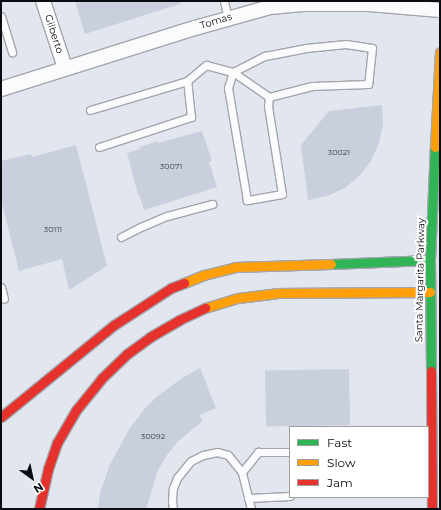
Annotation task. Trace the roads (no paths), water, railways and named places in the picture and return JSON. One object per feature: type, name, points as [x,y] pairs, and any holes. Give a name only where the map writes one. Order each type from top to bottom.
[{"type":"main road","name":"Santa Margarita Parkway","points":[[432,509],[430,292],[435,260],[440,52]]},
{"type":"main road","points":[[1,417],[114,325],[171,288],[204,275],[235,267],[435,260]]},
{"type":"main road","points":[[39,509],[48,469],[57,443],[77,409],[101,379],[127,354],[150,337],[179,320],[207,307],[238,298],[277,293],[430,292]]},
{"type":"street","name":"Gilberto","points":[[43,1],[65,68]]},
{"type":"street","name":"Tomas","points":[[1,89],[228,18],[270,7],[343,2],[440,10]]},
{"type":"lane","points":[[224,1],[228,18]]},
{"type":"lane","points":[[1,16],[12,52]]},
{"type":"lane","points":[[90,110],[187,81],[206,65],[233,72],[269,97],[312,86],[368,84],[372,48],[346,44],[306,48],[265,56],[233,72],[228,88],[247,200],[282,194],[268,106],[269,97]]},
{"type":"lane","points":[[99,147],[192,117],[187,81]]},
{"type":"lane","points":[[121,237],[167,216],[212,204]]},
{"type":"lane","points":[[1,287],[4,300]]},
{"type":"lane","points":[[430,292],[440,292]]},
{"type":"lane","points":[[174,509],[172,501],[173,488],[177,478],[190,461],[203,455],[217,452],[228,455],[242,472],[251,509]]},
{"type":"lane","points":[[242,472],[258,452],[289,452]]},
{"type":"lane","points":[[248,498],[289,496]]}]
